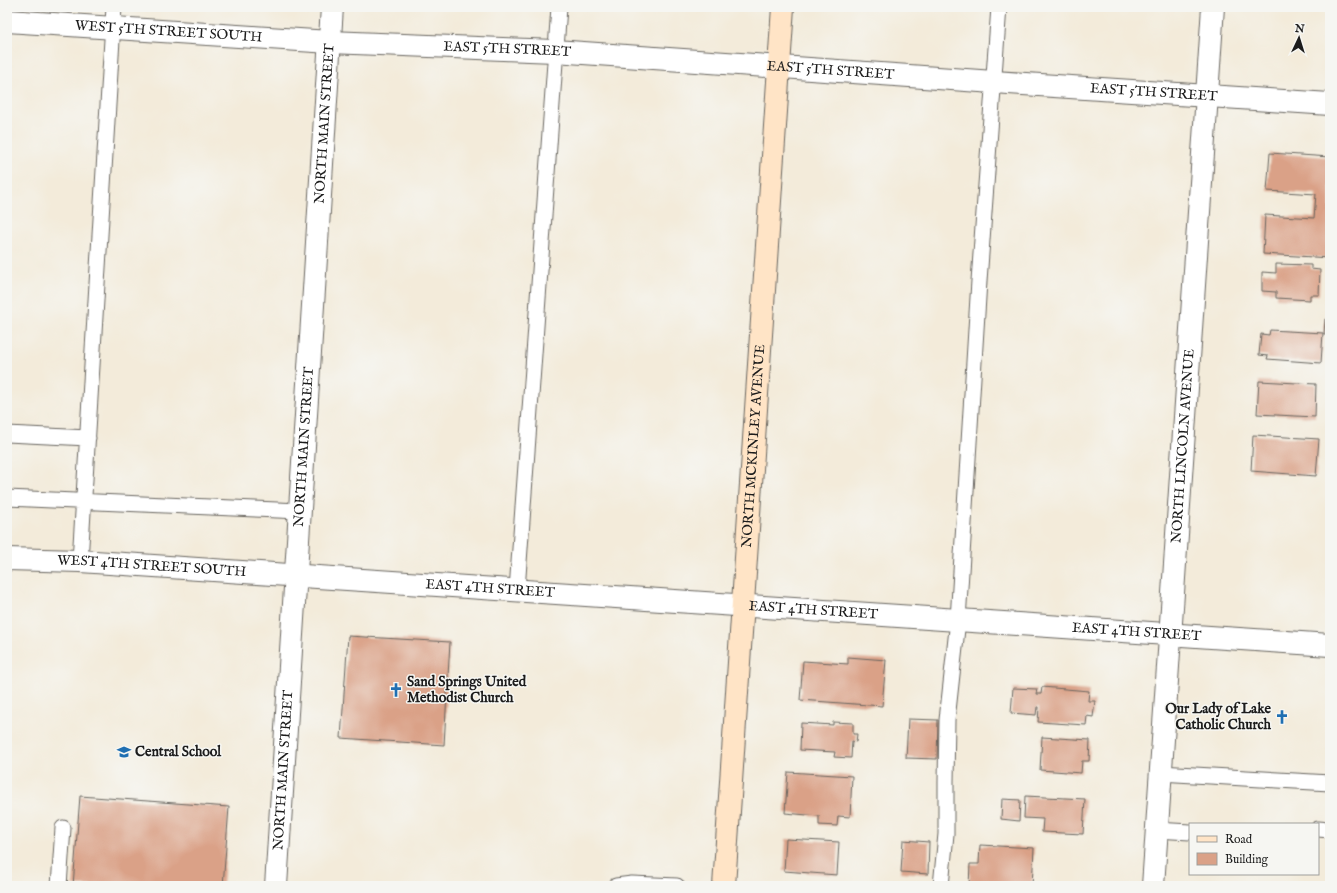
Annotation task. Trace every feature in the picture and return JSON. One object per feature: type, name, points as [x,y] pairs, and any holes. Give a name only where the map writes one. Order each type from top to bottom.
[{"type":"main road","name":"NORTH MCKINLEY AVENUE","points":[[724,886],[783,7]]},
{"type":"street","name":"NORTH MAIN STREET","points":[[276,886],[332,7]]},
{"type":"street","name":"NORTH LINCOLN AVENUE","points":[[1153,886],[1213,7]]},
{"type":"street","name":"WEST 5TH STREET SOUTH","points":[[7,21],[114,17],[330,42]]},
{"type":"street","name":"EAST 5TH STREET","points":[[330,42],[555,51],[1330,104]]},
{"type":"street","name":"WEST 4TH STREET SOUTH","points":[[7,559],[80,561],[296,575]]},
{"type":"street","name":"EAST 4TH STREET","points":[[296,575],[1330,645]]},
{"type":"lane","points":[[517,590],[559,7]]},
{"type":"lane","points":[[941,886],[946,834],[947,720],[958,620],[979,281],[999,7]]},
{"type":"lane","points":[[80,561],[114,17]]},
{"type":"lane","points":[[7,434],[88,438]]},
{"type":"lane","points":[[7,498],[300,511]]},
{"type":"lane","points":[[1160,773],[1330,782]]},
{"type":"lane","points":[[59,886],[62,828]]},
{"type":"lane","points":[[1319,829],[1330,830]]},
{"type":"lane","points":[[1156,830],[1189,832]]},
{"type":"lane","points":[[616,886],[632,884],[677,886]]},
{"type":"building","points":[[1270,153],[1330,157],[1330,258],[1263,254],[1265,215],[1314,218],[1316,194],[1267,191]]},
{"type":"building","points":[[1276,264],[1311,265],[1311,269],[1320,270],[1319,295],[1310,295],[1310,300],[1276,298],[1276,292],[1262,291],[1262,272],[1276,273]]},
{"type":"building","points":[[1325,319],[1330,320],[1330,334],[1324,334]]},
{"type":"building","points":[[1270,330],[1323,333],[1321,363],[1267,359],[1268,356],[1259,355],[1261,334],[1269,335]]},
{"type":"building","points":[[1259,381],[1316,384],[1315,417],[1257,414]]},
{"type":"building","points":[[1253,435],[1319,439],[1316,476],[1251,471]]},
{"type":"building","name":"Sand Springs United Methodist Church","points":[[348,636],[450,642],[444,745],[341,738]]},
{"type":"building","points":[[848,657],[886,660],[882,706],[800,700],[803,661],[848,664]]},
{"type":"building","points":[[1042,687],[1089,691],[1088,701],[1095,701],[1093,717],[1087,716],[1086,725],[1038,722],[1039,707],[1037,707],[1036,715],[1011,713],[1013,688],[1037,689],[1036,694],[1041,694]]},
{"type":"building","points":[[908,719],[938,720],[937,759],[906,758]]},
{"type":"building","points":[[833,722],[853,723],[853,734],[857,734],[856,742],[852,741],[851,758],[834,757],[835,752],[800,750],[801,723],[833,725]]},
{"type":"building","points":[[1042,737],[1090,740],[1089,761],[1082,761],[1081,773],[1040,770]]},
{"type":"building","points":[[788,772],[852,776],[850,817],[838,816],[837,826],[819,825],[819,816],[785,813]]},
{"type":"building","points":[[80,796],[229,807],[223,886],[73,886]]},
{"type":"building","points":[[1025,796],[1085,799],[1083,834],[1042,832],[1043,819],[1024,818]]},
{"type":"building","points":[[1002,799],[1020,800],[1019,821],[1001,819]]},
{"type":"building","points":[[786,839],[839,842],[837,875],[784,871]]},
{"type":"building","points":[[903,840],[929,842],[928,874],[901,872]]},
{"type":"building","points":[[980,845],[1034,848],[1032,886],[969,886],[970,864],[979,864]]},
{"type":"place","name":"Sand Springs United Methodist Church","points":[[396,690]]},
{"type":"place","name":"Our Lady of Lake Catholic Church","points":[[1282,717]]},
{"type":"place","name":"Central School","points":[[124,752]]}]
